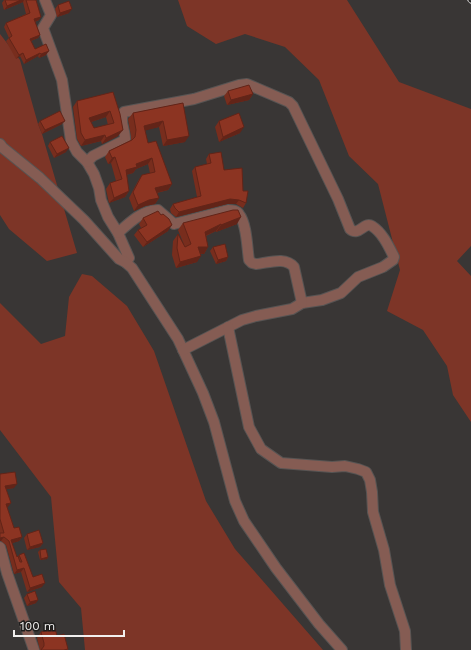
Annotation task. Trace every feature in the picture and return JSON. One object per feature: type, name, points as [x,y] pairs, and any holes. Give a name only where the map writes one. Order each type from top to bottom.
[{"type":"street","points":[[45,0],[50,15],[43,28],[62,80],[71,141],[77,152],[87,162],[94,174],[101,200],[108,217],[118,233],[129,258],[125,262]]},
{"type":"street","points":[[87,162],[93,156],[125,140],[122,114],[124,112],[132,109],[194,99],[243,84],[290,102],[338,199],[350,229],[357,232],[368,225],[372,226],[382,236],[394,257],[393,260],[383,266],[358,277],[341,293],[322,300],[302,303],[292,309],[242,320],[183,350]]},
{"type":"street","points":[[0,144],[40,178],[84,220],[119,258],[132,268],[178,339],[203,393],[214,422],[235,501],[244,521],[276,568],[318,624],[342,650]]},
{"type":"street","points":[[118,233],[133,219],[152,210],[158,210],[174,224],[228,210],[236,211],[240,215],[245,228],[249,260],[256,264],[284,260],[291,263],[294,267],[302,303]]},
{"type":"street","points":[[228,327],[248,427],[261,449],[281,463],[332,467],[345,466],[358,468],[366,472],[370,480],[373,512],[384,550],[390,585],[405,631],[406,650]]},
{"type":"street","points":[[0,547],[7,573],[34,650]]},
{"type":"shaded area","points":[[178,0],[347,0],[399,82],[471,109],[471,246],[457,261],[471,276],[471,422],[453,395],[447,366],[423,330],[387,311],[400,270],[378,184],[349,156],[319,80],[285,47],[245,34],[216,44],[187,26]]},
{"type":"shaded area","points":[[0,34],[20,60],[77,253],[47,261],[9,229],[0,215]]},
{"type":"shaded area","points":[[82,274],[92,276],[127,306],[154,351],[206,501],[235,549],[323,650],[85,650],[81,608],[59,582],[51,497],[0,430],[0,303],[41,344],[65,336],[69,297]]},
{"type":"building","points":[[5,0],[21,0],[7,6]]},
{"type":"building","points":[[26,0],[36,0],[41,17],[34,19],[40,35],[30,39],[35,49],[46,44],[49,51],[40,53],[26,60],[23,53],[19,55],[9,38],[12,36],[6,23],[30,13]]},
{"type":"building","points":[[69,1],[72,9],[60,13],[58,5]]},
{"type":"building","points":[[249,85],[253,94],[231,100],[228,91]]},
{"type":"building","points":[[113,92],[123,130],[106,138],[105,135],[85,140],[81,133],[77,101]],"holes":[[[110,111],[114,123],[94,128],[89,118]]]},
{"type":"building","points":[[183,103],[189,136],[167,140],[163,121],[144,126],[148,143],[156,141],[172,184],[155,188],[159,198],[149,200],[138,205],[133,192],[142,175],[155,172],[152,158],[136,164],[137,167],[126,170],[129,191],[114,198],[110,183],[122,179],[115,157],[112,158],[109,151],[132,140],[135,137],[136,130],[133,113]]},
{"type":"building","points":[[60,111],[65,121],[45,130],[40,121]]},
{"type":"building","points":[[239,113],[244,127],[223,137],[219,121]]},
{"type":"building","points":[[62,136],[69,148],[57,154],[50,142]]},
{"type":"building","points":[[221,152],[224,170],[242,168],[243,191],[248,191],[246,203],[239,200],[230,199],[179,212],[173,204],[201,196],[195,167],[211,163],[209,154]]},
{"type":"building","points":[[238,210],[241,217],[221,224],[205,232],[208,247],[198,247],[201,256],[180,262],[177,248],[178,234],[185,247],[191,244],[183,223]]},
{"type":"building","points":[[158,211],[161,215],[163,214],[169,219],[172,225],[147,242],[138,230],[147,225],[143,218]]},
{"type":"building","points":[[225,244],[228,257],[218,260],[213,247]]},
{"type":"building","points":[[15,472],[17,484],[5,486],[11,503],[6,504],[14,528],[19,527],[22,537],[11,540],[20,562],[22,562],[19,555],[24,553],[33,577],[42,574],[45,583],[30,588],[24,568],[17,570],[9,541],[4,537],[0,538],[0,533],[4,533],[0,519],[0,474]]},
{"type":"building","points":[[39,530],[43,543],[30,547],[27,534]]},
{"type":"building","points":[[46,549],[48,557],[41,559],[40,550]]},
{"type":"building","points":[[35,591],[38,600],[30,602],[27,594]]},
{"type":"building","points":[[55,628],[57,636],[64,634],[68,649],[41,650],[44,643],[41,632]]}]
